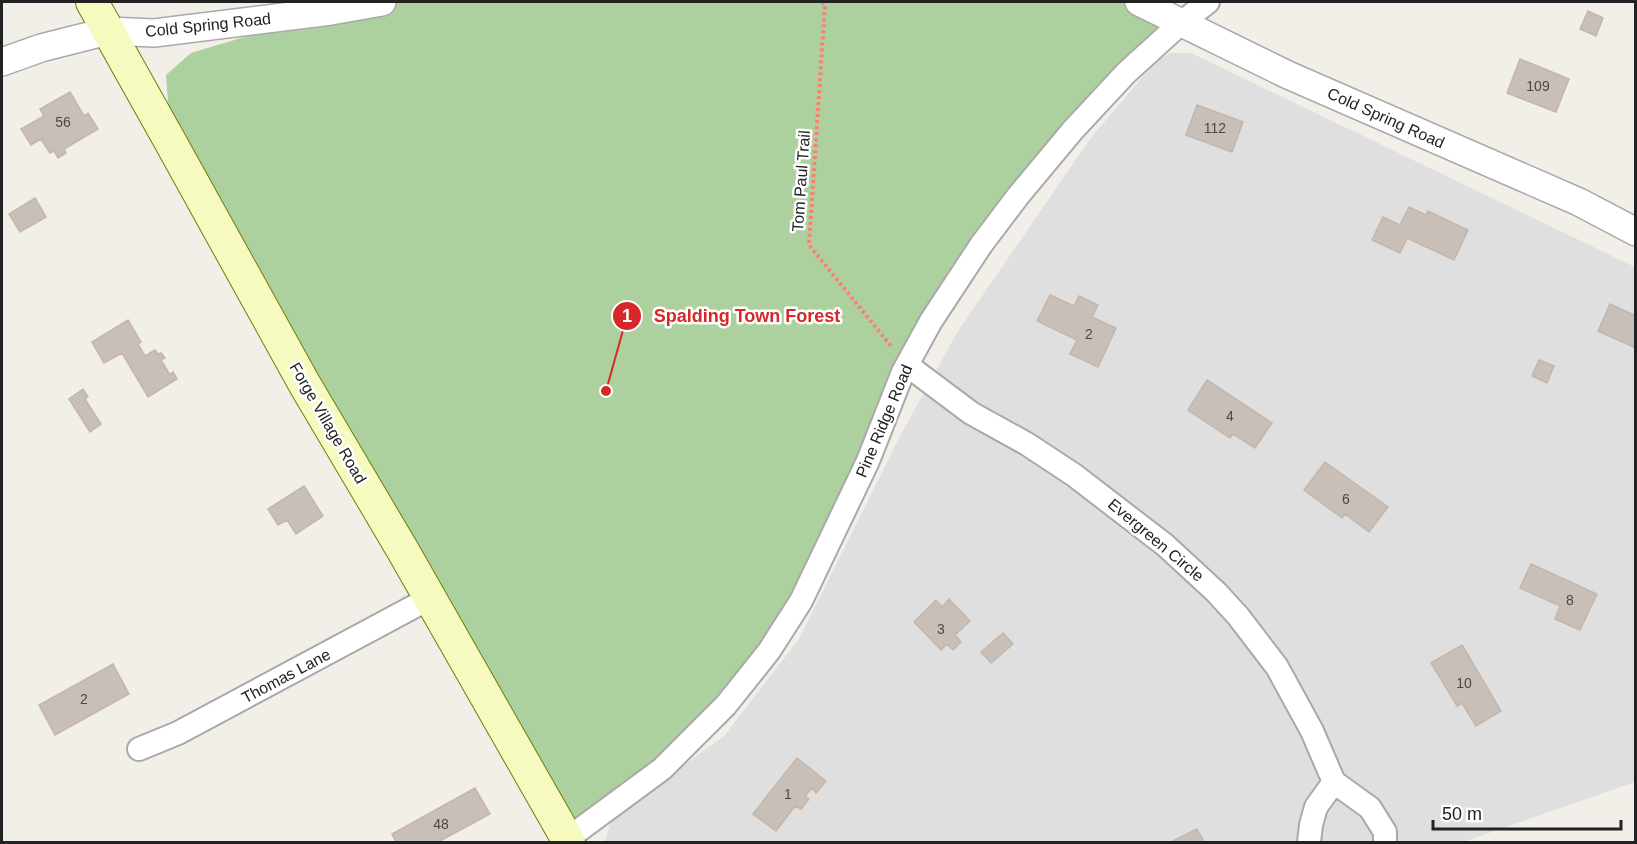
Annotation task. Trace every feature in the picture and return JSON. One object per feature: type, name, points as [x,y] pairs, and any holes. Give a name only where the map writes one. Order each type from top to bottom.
[{"type":"main road","name":"Forge Village Road","points":[[92,2],[305,386],[430,598],[568,841]]},
{"type":"street","name":"Cold Spring Road","points":[[2,62],[41,48],[108,31],[154,33],[331,11],[382,2]]},
{"type":"street","name":"Cold Spring Road","points":[[1138,2],[1288,75],[1579,202],[1635,232]]},
{"type":"street","name":"Pine Ridge Road","points":[[568,841],[662,769],[726,705],[769,651],[801,601],[868,461],[907,365],[931,321],[981,245],[1073,130],[1126,73],[1208,2]]},
{"type":"street","name":"Evergreen Circle","points":[[907,365],[971,413],[1027,444],[1074,475],[1165,545],[1208,584],[1238,616],[1277,667],[1312,731],[1334,782]]},
{"type":"street","name":"Thomas Lane","points":[[139,748],[178,733],[430,598]]},
{"type":"street","points":[[1310,843],[1311,825],[1316,807],[1334,782],[1370,808],[1384,832],[1385,843]]},
{"type":"path","name":"Tom Paul Trail","points":[[822,2],[825,4],[810,245],[907,365]]},
{"type":"shaded area","points":[[1170,53],[1191,53],[1635,267],[1635,782],[1463,842],[605,842],[616,814],[724,736],[799,639],[900,436],[958,331],[1090,139],[1155,62]]},
{"type":"green space","points":[[362,2],[1138,2],[1181,23],[1126,73],[931,321],[830,540],[726,705],[567,839],[171,143],[166,75],[191,53]]},
{"type":"building","points":[[1588,11],[1603,18],[1596,36],[1580,29]]},
{"type":"building","points":[[1520,59],[1569,79],[1556,112],[1507,93]]},
{"type":"building","points":[[70,92],[84,116],[88,113],[98,129],[64,149],[66,153],[58,158],[54,151],[50,153],[41,139],[31,145],[21,129],[44,116],[40,109]]},
{"type":"building","points":[[1197,105],[1243,122],[1232,152],[1186,135]]},
{"type":"building","points":[[35,198],[46,217],[20,232],[9,214]]},
{"type":"building","points":[[1409,207],[1426,215],[1428,211],[1468,230],[1454,260],[1407,238],[1400,253],[1372,240],[1383,217],[1400,225]]},
{"type":"building","points":[[1050,295],[1074,306],[1079,296],[1098,305],[1092,317],[1116,328],[1098,367],[1070,354],[1077,340],[1037,321]]},
{"type":"building","points":[[1610,304],[1636,316],[1636,348],[1598,331]]},
{"type":"building","points":[[128,320],[141,342],[138,344],[145,356],[155,350],[158,354],[161,353],[165,358],[161,360],[170,375],[173,372],[177,379],[148,397],[122,353],[104,363],[92,342]]},
{"type":"building","points":[[1539,360],[1554,366],[1547,383],[1532,376]]},
{"type":"building","points":[[1207,380],[1272,423],[1255,448],[1233,434],[1230,438],[1188,410]]},
{"type":"building","points":[[83,389],[88,397],[85,399],[101,424],[90,432],[69,399]]},
{"type":"building","points":[[1325,462],[1388,507],[1369,532],[1345,514],[1342,518],[1304,490]]},
{"type":"building","points":[[304,486],[323,516],[296,534],[287,520],[278,525],[268,509]]},
{"type":"building","points":[[1531,564],[1597,594],[1580,630],[1555,619],[1560,606],[1520,588]]},
{"type":"building","points":[[949,599],[970,621],[955,635],[961,642],[953,650],[947,644],[941,650],[914,622],[936,600],[942,607]]},
{"type":"building","points":[[1003,633],[1013,644],[991,663],[981,652]]},
{"type":"building","points":[[1462,645],[1501,711],[1476,726],[1462,703],[1457,706],[1431,663]]},
{"type":"building","points":[[113,664],[129,694],[55,735],[39,705]]},
{"type":"building","points":[[797,758],[826,781],[816,793],[812,788],[805,796],[809,799],[801,809],[795,806],[776,831],[753,814]]},
{"type":"building","points":[[475,788],[490,814],[438,842],[396,842],[392,834]]},
{"type":"building","points":[[1197,829],[1204,842],[1171,842]]},
{"type":"place","name":"Spalding Town Forest","points":[[606,391]]}]
